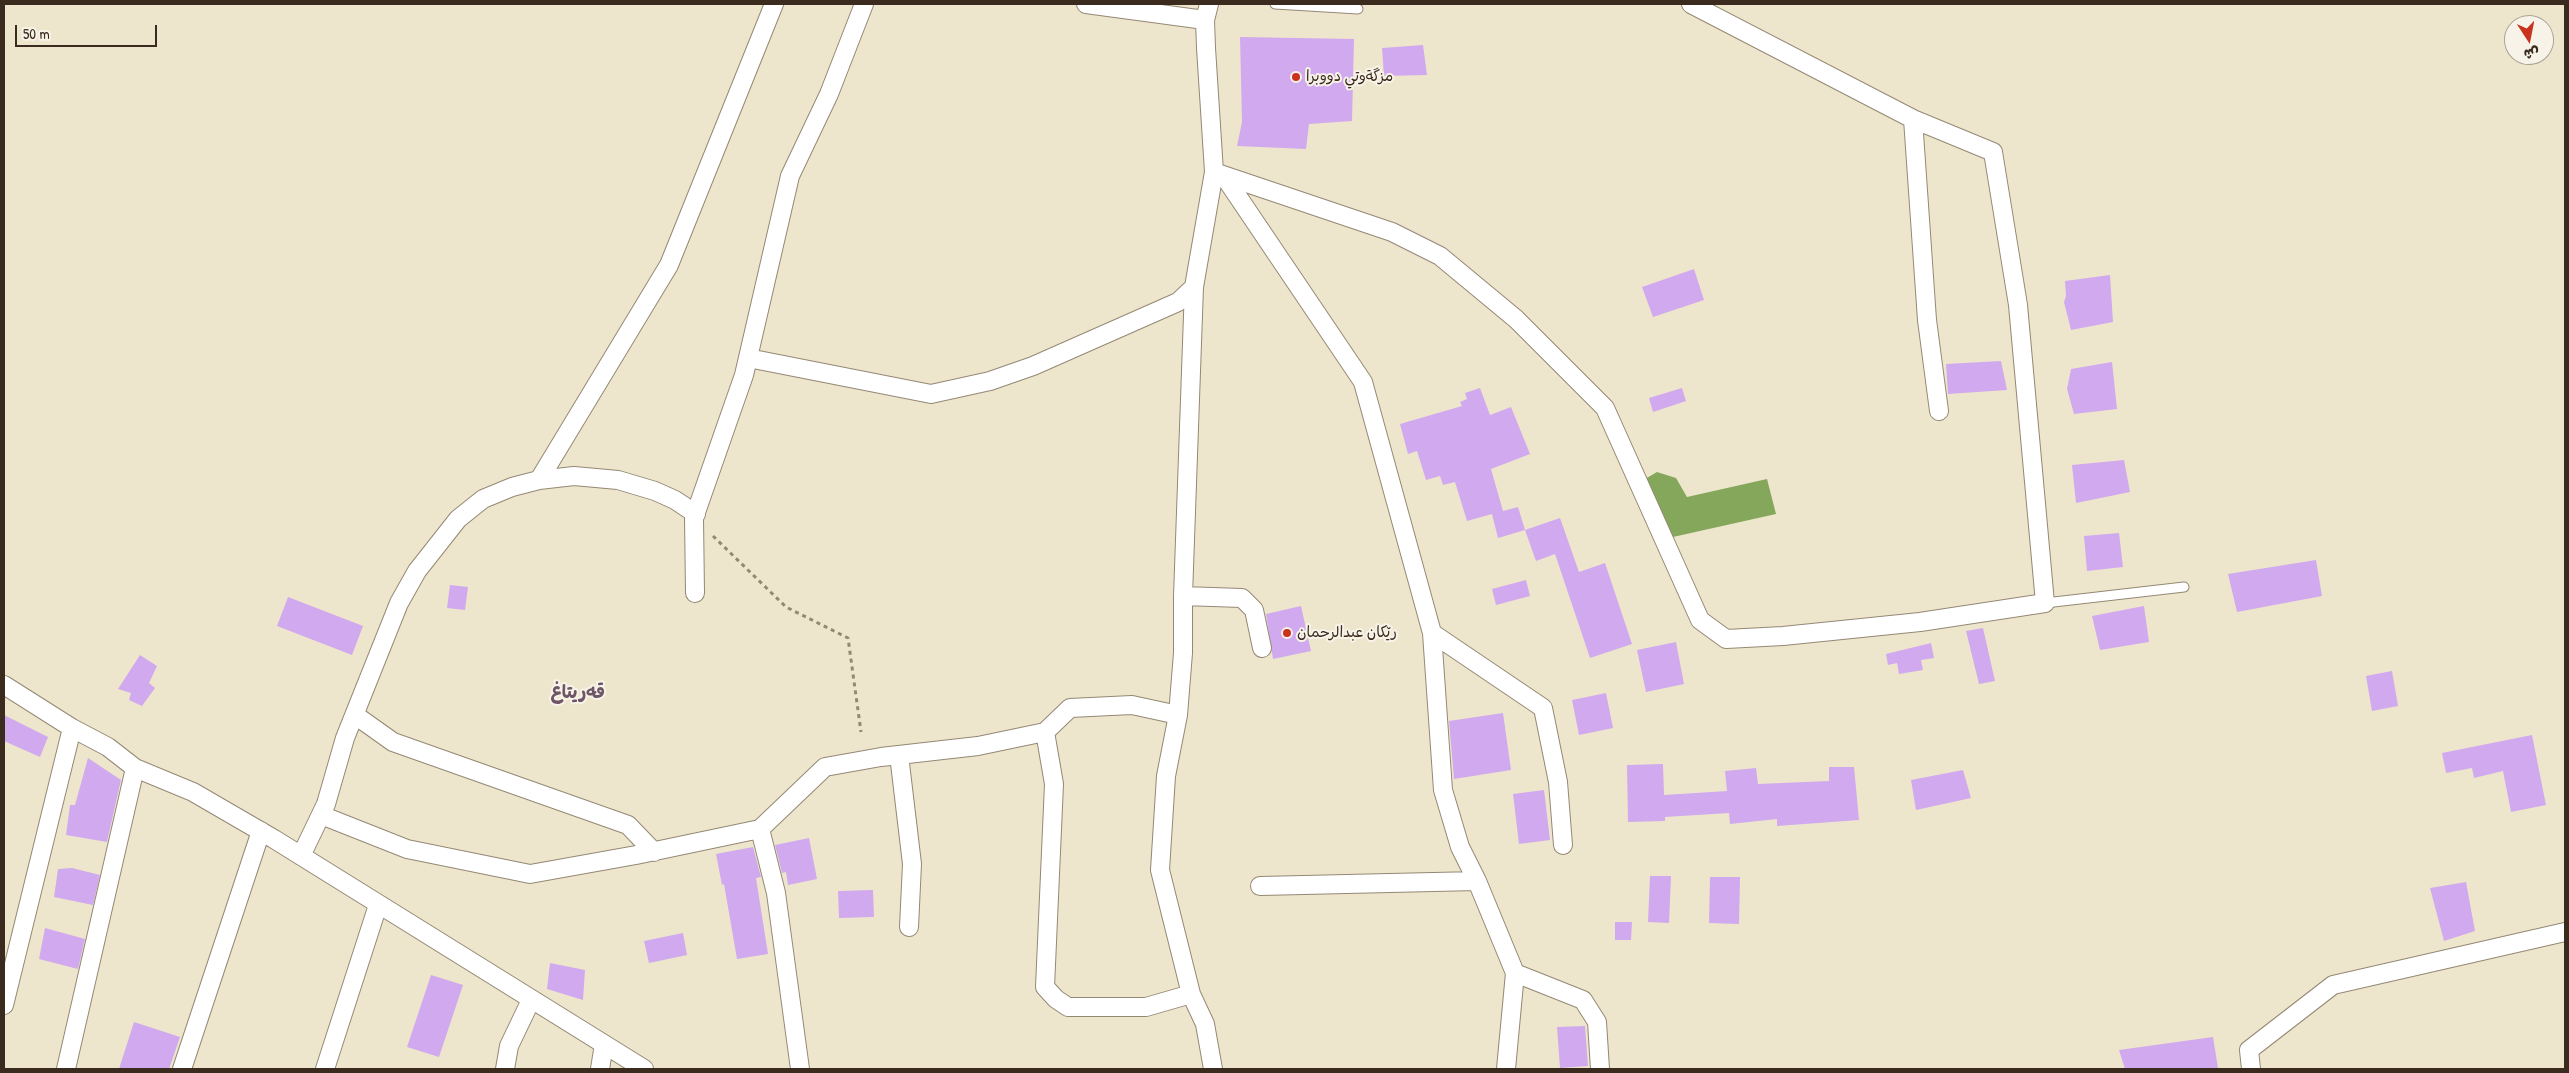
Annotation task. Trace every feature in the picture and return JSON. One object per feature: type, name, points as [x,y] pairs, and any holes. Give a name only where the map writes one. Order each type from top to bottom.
[{"type":"street","points":[[539,480],[669,265],[774,4]]},
{"type":"street","points":[[695,593],[695,516],[748,358],[790,176],[829,94],[864,4]]},
{"type":"street","points":[[1086,4],[1207,12],[1219,174],[1194,287],[1183,596],[1183,653],[1178,715],[1166,776],[1160,870],[1191,994],[1206,1024],[1213,1069]]},
{"type":"street","points":[[1219,174],[1392,232],[1440,256],[1516,319],[1605,408],[1700,620],[1726,639],[1783,636],[1911,623],[2045,603],[2018,305],[1994,152],[1912,119],[1691,4]]},
{"type":"street","points":[[1912,119],[1927,320],[1939,411]]},
{"type":"street","points":[[1219,174],[1363,382],[1432,633],[1443,790],[1460,847],[1477,880],[1515,973],[1506,1069]]},
{"type":"street","points":[[748,358],[931,394],[990,381],[1033,366],[1178,302],[1194,287]]},
{"type":"street","points":[[301,856],[321,815],[354,715],[399,603],[417,571],[438,541],[458,519],[483,499],[512,487],[539,480],[574,476],[618,480],[655,491],[675,500],[695,516]]},
{"type":"street","points":[[1183,596],[1242,598],[1254,610],[1262,648]]},
{"type":"street","points":[[1432,633],[1542,708],[1558,782],[1563,845]]},
{"type":"street","points":[[4,685],[72,728],[108,747],[135,768],[193,792],[261,831],[644,1069]]},
{"type":"street","points":[[321,815],[408,850],[530,874],[654,852],[760,829],[825,767],[899,755],[978,746],[1045,732],[1070,708],[1132,705],[1178,715]]},
{"type":"street","points":[[354,715],[393,742],[628,826],[654,852]]},
{"type":"street","points":[[4,1005],[72,728]]},
{"type":"street","points":[[1045,732],[1054,784],[1045,987],[1056,999],[1068,1007],[1146,1007],[1191,994]]},
{"type":"street","points":[[899,755],[912,864],[909,927]]},
{"type":"street","points":[[66,1069],[135,768]]},
{"type":"street","points":[[760,829],[777,902],[800,1069]]},
{"type":"street","points":[[182,1069],[261,831]]},
{"type":"street","points":[[1260,886],[1477,880]]},
{"type":"street","points":[[325,1069],[378,905]]},
{"type":"street","points":[[2251,1069],[2249,1050],[2333,984],[2565,932]]},
{"type":"street","points":[[1515,973],[1583,1000],[1597,1022],[1600,1069]]},
{"type":"street","points":[[505,1069],[509,1046],[531,1000]]},
{"type":"street","points":[[600,1069],[604,1044]]},
{"type":"lane","points":[[1275,4],[1358,10]]},
{"type":"lane","points":[[2045,603],[2184,587]]},
{"type":"path","points":[[695,516],[786,607],[848,638],[861,732]]},
{"type":"green space","points":[[1657,472],[1676,478],[1687,497],[1767,479],[1776,514],[1673,537],[1645,479]]},
{"type":"building","points":[[1240,37],[1354,39],[1352,121],[1309,124],[1306,149],[1237,146],[1242,122]]},
{"type":"building","points":[[1423,45],[1427,75],[1384,76],[1382,48]]},
{"type":"building","points":[[1694,269],[1704,300],[1653,317],[1642,287]]},
{"type":"building","points":[[2110,275],[2113,322],[2071,330],[2064,302],[2066,296],[2065,281]]},
{"type":"building","points":[[2001,361],[2007,390],[1948,394],[1946,364]]},
{"type":"building","points":[[2112,362],[2117,409],[2074,414],[2067,389],[2071,369]]},
{"type":"building","points":[[1480,388],[1490,415],[1511,407],[1530,454],[1491,469],[1503,511],[1518,507],[1525,530],[1498,538],[1492,514],[1467,521],[1455,482],[1443,485],[1440,476],[1426,480],[1417,451],[1408,454],[1400,424],[1462,406],[1460,402],[1467,399],[1465,393]]},
{"type":"building","points":[[1682,388],[1686,401],[1653,412],[1649,398]]},
{"type":"building","points":[[2124,460],[2130,492],[2076,503],[2072,465]]},
{"type":"building","points":[[1560,518],[1579,572],[1605,563],[1632,644],[1590,658],[1555,554],[1536,561],[1525,530]]},
{"type":"building","points":[[2119,533],[2123,567],[2087,571],[2084,536]]},
{"type":"building","points":[[2316,560],[2322,596],[2237,612],[2228,574]]},
{"type":"building","points":[[1526,580],[1530,596],[1496,605],[1492,589]]},
{"type":"building","points":[[450,585],[468,587],[465,610],[447,608]]},
{"type":"building","points":[[288,597],[363,626],[352,655],[277,626]]},
{"type":"building","name":"رێكان عبدالرحمان","points":[[1301,606],[1311,651],[1273,659],[1266,614]]},
{"type":"building","points":[[2144,606],[2149,642],[2100,650],[2092,616]]},
{"type":"building","points":[[1983,628],[1995,681],[1979,684],[1966,631]]},
{"type":"building","points":[[1676,642],[1684,684],[1646,692],[1637,650]]},
{"type":"building","points":[[1931,643],[1934,658],[1921,660],[1923,670],[1899,674],[1897,663],[1888,665],[1886,654]]},
{"type":"building","points":[[140,655],[157,666],[149,683],[155,688],[142,706],[129,700],[131,693],[118,689]]},
{"type":"building","points":[[2392,671],[2398,706],[2372,711],[2366,676]]},
{"type":"building","points":[[1606,693],[1613,728],[1579,735],[1572,700]]},
{"type":"building","points":[[1503,713],[1511,770],[1454,779],[1449,721]]},
{"type":"building","points":[[4,715],[48,737],[40,757],[4,741]]},
{"type":"building","points":[[2532,735],[2546,805],[2511,812],[2503,771],[2474,778],[2472,768],[2446,773],[2442,753]]},
{"type":"building","points":[[88,758],[121,780],[107,842],[66,835],[70,805],[75,805]]},
{"type":"building","points":[[1663,764],[1664,795],[1727,791],[1725,771],[1756,768],[1758,784],[1829,781],[1829,767],[1854,767],[1859,820],[1777,826],[1777,819],[1730,824],[1729,813],[1665,817],[1665,821],[1628,822],[1627,765]]},
{"type":"building","points":[[1963,770],[1971,798],[1916,810],[1911,780]]},
{"type":"building","points":[[1544,790],[1550,840],[1519,844],[1513,794]]},
{"type":"building","points":[[809,838],[817,879],[788,885],[786,872],[782,873],[775,845]]},
{"type":"building","points":[[753,847],[761,877],[756,878],[768,954],[737,959],[724,884],[722,885],[716,854]]},
{"type":"building","points":[[72,868],[100,875],[93,905],[54,897],[58,869]]},
{"type":"building","points":[[1650,876],[1671,876],[1669,923],[1648,922]]},
{"type":"building","points":[[1710,877],[1740,877],[1739,924],[1709,923]]},
{"type":"building","points":[[2466,882],[2475,931],[2444,941],[2430,888]]},
{"type":"building","points":[[873,890],[874,917],[839,918],[838,891]]},
{"type":"building","points":[[1615,922],[1632,922],[1631,940],[1615,940]]},
{"type":"building","points":[[45,928],[85,939],[78,969],[39,959]]},
{"type":"building","points":[[683,933],[687,955],[649,963],[644,941]]},
{"type":"building","points":[[550,963],[585,970],[583,1000],[547,989]]},
{"type":"building","points":[[431,975],[463,985],[439,1057],[407,1047]]},
{"type":"building","points":[[134,1022],[180,1037],[169,1069],[119,1069]]},
{"type":"building","points":[[1585,1026],[1588,1066],[1560,1068],[1557,1027]]},
{"type":"building","points":[[2213,1037],[2218,1068],[2125,1069],[2119,1050]]},
{"type":"place","name":"مزگةوتي دووبرا","points":[[1296,77]]},
{"type":"place","name":"رێكان عبدالرحمان","points":[[1287,633]]},
{"type":"district","name":"قەریتاغ","points":[[578,693]]}]
